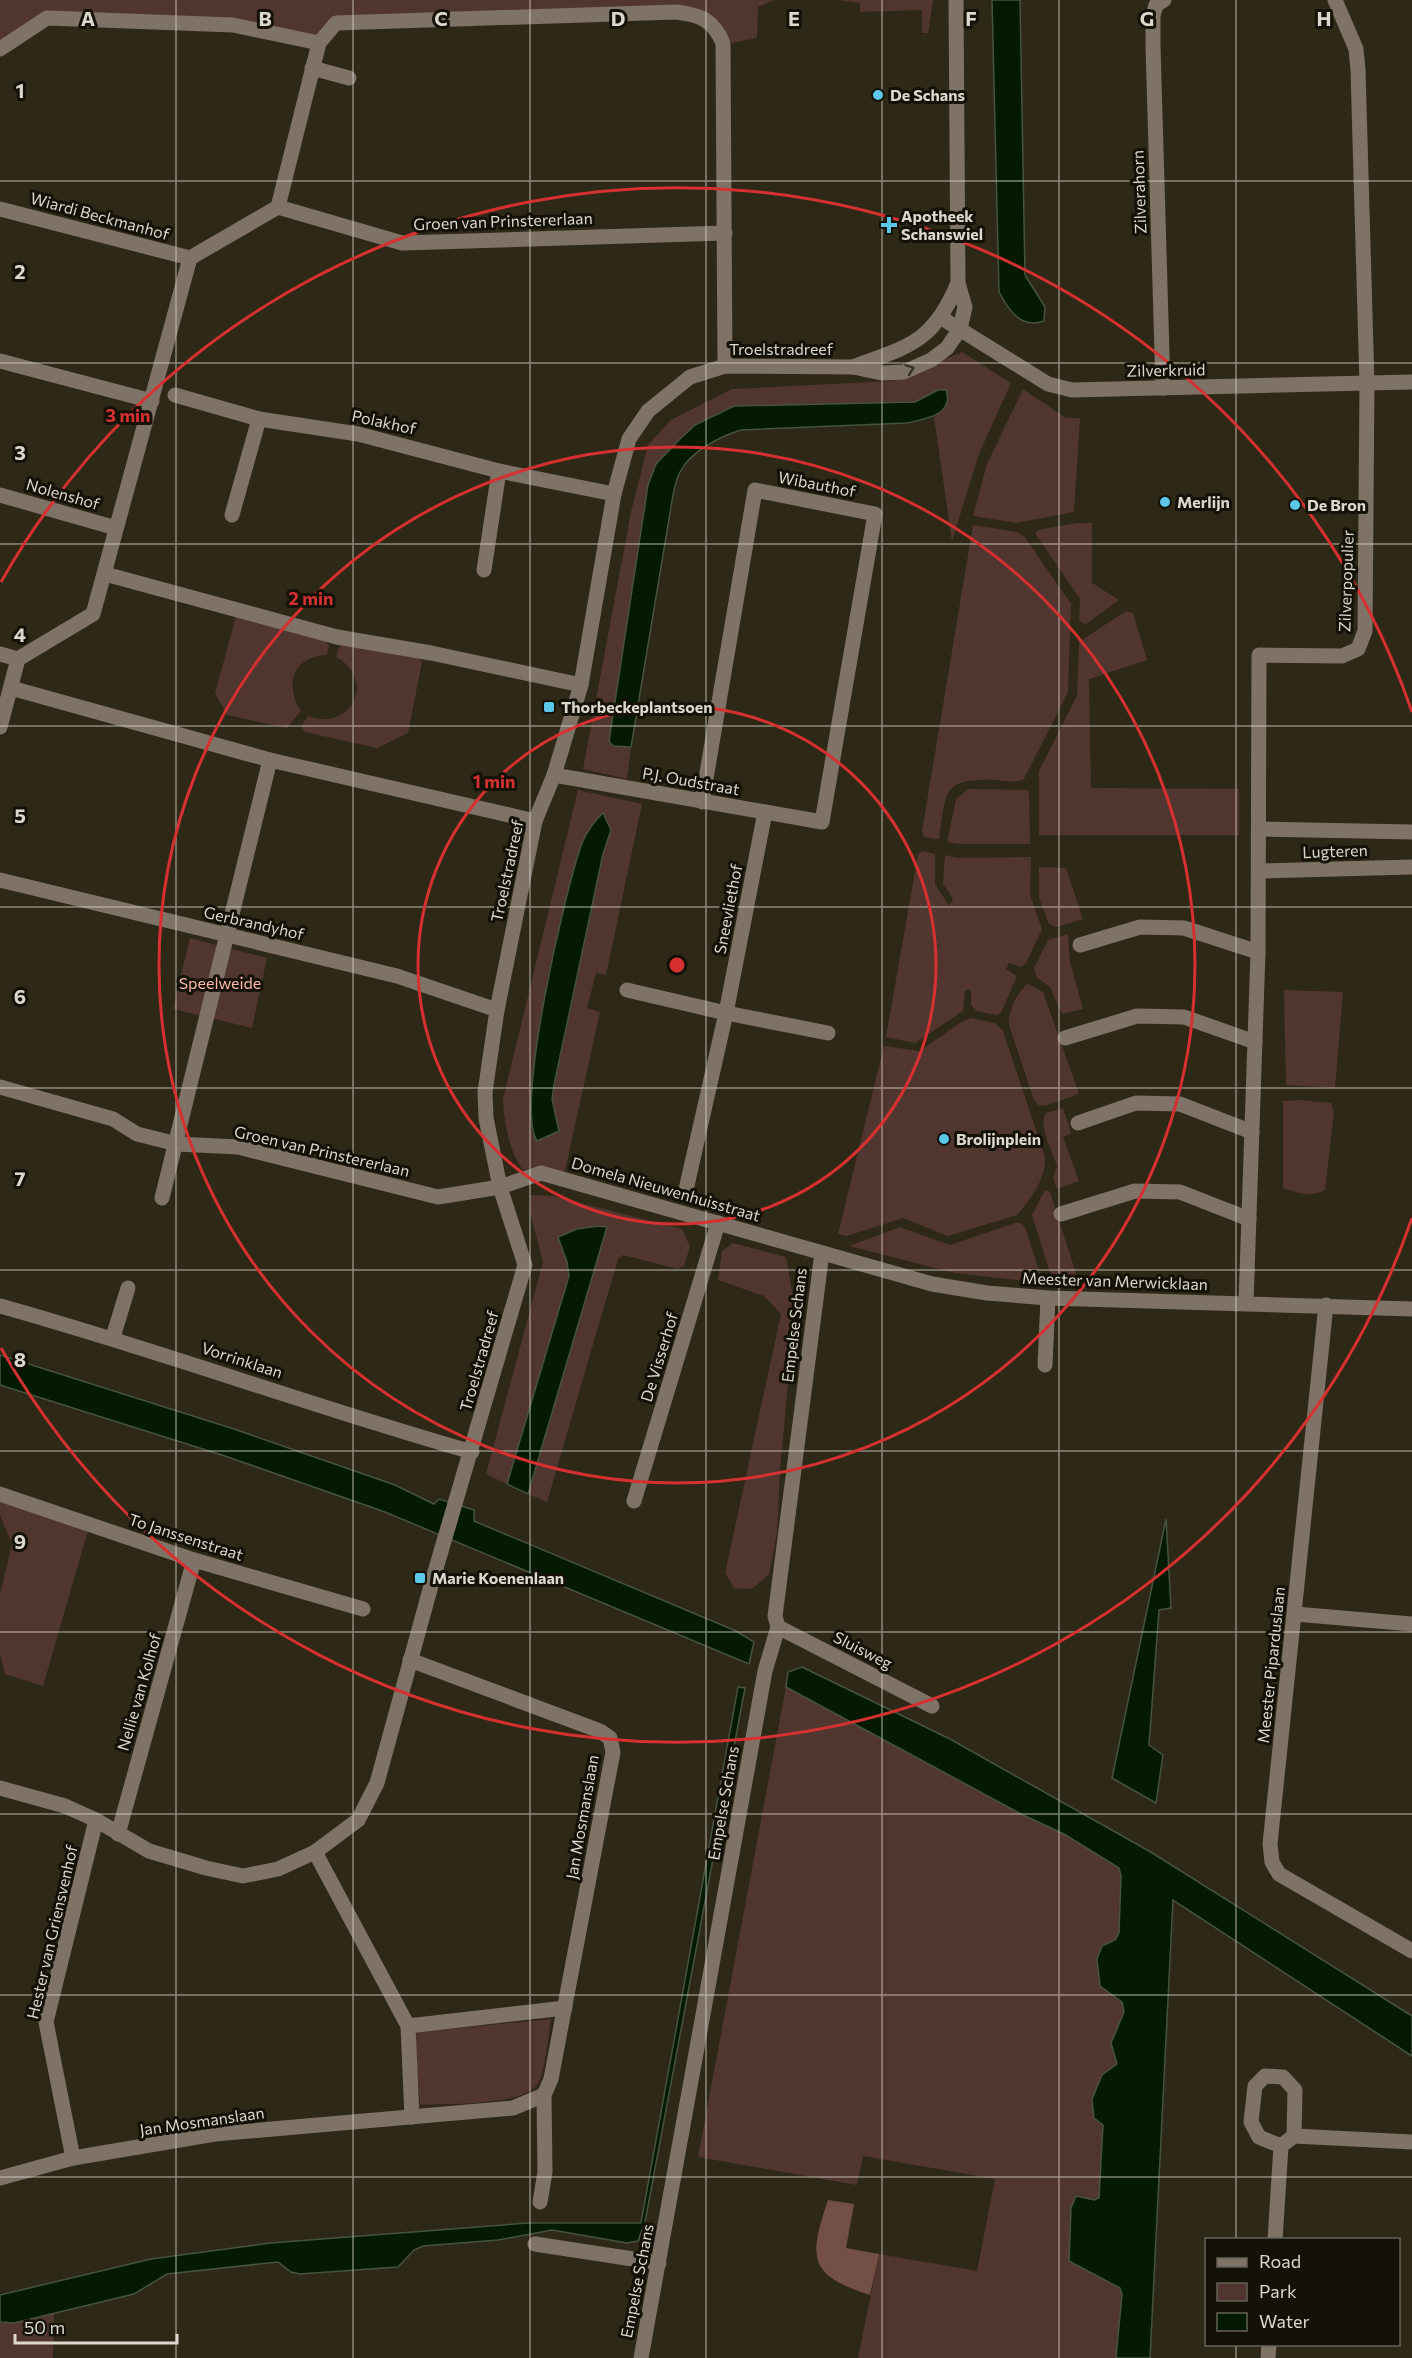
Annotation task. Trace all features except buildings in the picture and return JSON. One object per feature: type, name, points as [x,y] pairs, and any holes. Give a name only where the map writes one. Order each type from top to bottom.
[{"type":"street","name":"Troelstradreef","points":[[472,1452],[525,1265],[500,1186],[486,1118],[485,1092],[497,1010],[535,821],[554,775],[581,685],[614,494],[629,439],[648,411],[690,377],[725,366],[853,367],[882,373],[904,372],[931,360],[947,348],[960,329],[965,307],[958,283],[956,0]]},
{"type":"street","name":"Zilverahorn","points":[[1163,388],[1153,16],[1156,5],[1164,0]]},
{"type":"street","points":[[1335,0],[1356,49],[1358,70],[1367,384]]},
{"type":"street","points":[[0,727],[18,659],[93,614],[190,258],[278,207],[318,43],[336,23],[676,12],[695,14],[707,19],[717,28],[723,43],[725,366]]},
{"type":"street","points":[[0,49],[47,18],[233,25],[318,43]]},
{"type":"street","points":[[312,68],[349,78]]},
{"type":"street","name":"Groen van Prinstererlaan","points":[[278,207],[402,243],[725,232]]},
{"type":"street","name":"Wiardi Beckmanhof","points":[[0,209],[190,258]]},
{"type":"street","name":"Troelstradreef","points":[[853,367],[897,352],[930,330],[940,317],[958,283]]},
{"type":"street","name":"Zilverkruid","points":[[940,317],[1048,384],[1071,390],[1412,382]]},
{"type":"street","points":[[0,361],[152,402]]},
{"type":"street","name":"Zilverpopulier","points":[[1260,829],[1259,655],[1342,656],[1358,649],[1365,631],[1367,384]]},
{"type":"street","name":"Polakhof","points":[[175,395],[259,419],[358,434],[499,471],[614,494]]},
{"type":"street","points":[[232,515],[259,419]]},
{"type":"street","points":[[484,570],[499,471]]},
{"type":"street","name":"Wibauthof","points":[[702,802],[755,490],[875,514],[822,822]]},
{"type":"street","name":"Nolenshof","points":[[0,495],[116,528]]},
{"type":"street","points":[[105,574],[337,637],[431,653],[581,685]]},
{"type":"street","points":[[0,654],[18,659]]},
{"type":"street","points":[[11,688],[270,760],[535,821]]},
{"type":"street","points":[[162,1198],[270,760]]},
{"type":"street","name":"P.J. Oudstraat","points":[[554,775],[822,822]]},
{"type":"street","name":"Sneevliethof","points":[[685,1194],[726,1013],[765,812]]},
{"type":"street","points":[[1246,1303],[1260,829]]},
{"type":"street","name":"Lugteren","points":[[1260,829],[1412,832]]},
{"type":"street","name":"Lugteren","points":[[1259,871],[1412,867]]},
{"type":"street","name":"Gerbrandyhof","points":[[0,880],[397,976],[497,1010]]},
{"type":"street","points":[[1080,945],[1140,927],[1184,928],[1258,952]]},
{"type":"street","points":[[627,990],[828,1033]]},
{"type":"street","points":[[1065,1038],[1137,1016],[1184,1017],[1255,1042]]},
{"type":"street","name":"Groen van Prinstererlaan","points":[[0,1087],[113,1119],[137,1134],[177,1144],[238,1147],[438,1197],[500,1186]]},
{"type":"street","points":[[1078,1123],[1136,1103],[1180,1104],[1252,1132]]},
{"type":"street","name":"Domela Nieuwenhuisstraat","points":[[500,1186],[541,1173],[822,1253]]},
{"type":"street","points":[[1061,1214],[1135,1191],[1180,1192],[1249,1219]]},
{"type":"street","name":"De Visserhof","points":[[634,1501],[718,1223]]},
{"type":"street","name":"Meester van Merwicklaan","points":[[822,1253],[932,1284],[987,1293],[1048,1299],[1412,1309]]},
{"type":"street","name":"Empelse Schans","points":[[641,2358],[765,1671],[778,1628],[775,1616],[786,1551],[815,1290],[822,1253]]},
{"type":"street","points":[[113,1337],[128,1288]]},
{"type":"street","points":[[1045,1365],[1048,1299]]},
{"type":"street","name":"Meester Piparduslaan","points":[[1326,1305],[1270,1844],[1272,1862],[1279,1874],[1412,1951]]},
{"type":"street","name":"Vorrinklaan","points":[[0,1306],[113,1337],[367,1422],[472,1452]]},
{"type":"street","points":[[0,1788],[65,1806],[96,1820],[149,1851],[243,1876],[278,1869],[315,1852],[358,1820],[377,1783],[439,1558],[472,1452]]},
{"type":"street","name":"To Janssenstraat","points":[[0,1494],[194,1560],[363,1609]]},
{"type":"street","name":"Nellie van Kolhof","points":[[118,1834],[194,1560]]},
{"type":"street","points":[[1295,1614],[1412,1624]]},
{"type":"street","name":"Sluisweg","points":[[778,1628],[932,1706]]},
{"type":"street","name":"Jan Mosmanslaan","points":[[0,2178],[73,2158],[215,2134],[513,2108],[544,2095],[551,2079],[613,1752],[609,1738],[600,1731],[410,1660]]},
{"type":"street","name":"Hester van Griensvenhof","points":[[73,2158],[46,2022],[96,1820]]},
{"type":"street","points":[[315,1852],[408,2026],[412,2117]]},
{"type":"street","points":[[408,2026],[565,2008]]},
{"type":"street","points":[[1281,2146],[1259,2137],[1251,2122],[1255,2086],[1265,2076],[1283,2077],[1295,2090],[1294,2136]]},
{"type":"street","points":[[540,2202],[545,2172],[544,2095]]},
{"type":"street","points":[[1275,2238],[1281,2146],[1294,2136],[1412,2142]]},
{"type":"street","points":[[535,2244],[659,2263]]},
{"type":"green space","points":[[0,0],[774,0],[758,7],[757,38],[732,43],[725,33],[702,15],[333,18],[322,27],[317,36],[76,13],[0,43]]},
{"type":"green space","points":[[838,0],[933,0],[928,33],[922,33],[922,10],[860,12],[860,3]]},
{"type":"green space","points":[[962,352],[1011,383],[979,454],[952,541],[934,417],[945,408],[938,390],[915,402],[734,406],[695,425],[680,439],[614,746],[631,747],[627,779],[583,769],[631,512],[648,445],[671,420],[732,389],[892,381]]},
{"type":"green space","points":[[1023,389],[1066,418],[1080,418],[1074,512],[1016,523],[973,516],[987,464]]},
{"type":"green space","points":[[1076,523],[1092,523],[1092,583],[1119,600],[1086,624],[1079,621],[1080,599],[1035,533],[1038,530]]},
{"type":"green space","points":[[973,525],[1017,532],[1024,536],[1071,604],[1068,692],[1024,779],[978,780],[955,785],[946,799],[939,839],[924,837],[922,831]]},
{"type":"green space","points":[[1126,611],[1133,613],[1147,660],[1089,679],[1091,788],[1239,789],[1239,835],[1039,835],[1039,771],[1077,696],[1079,642]]},
{"type":"green space","points":[[237,613],[324,639],[329,646],[327,655],[315,657],[299,666],[293,682],[293,691],[301,711],[287,728],[227,715],[215,693]]},
{"type":"green space","points":[[346,643],[417,655],[422,662],[408,733],[377,748],[305,732],[301,726],[308,716],[324,719],[337,717],[347,711],[354,701],[357,690],[355,678],[348,667],[336,657],[339,648]]},
{"type":"green space","points":[[968,789],[1026,790],[1029,792],[1030,844],[947,842],[956,799]]},
{"type":"green space","points":[[578,790],[642,804],[606,975],[596,973],[587,1008],[600,1012],[564,1175],[531,1168],[523,1170],[508,1136],[503,1099]],"holes":[[[603,813],[611,830],[603,854],[552,1099],[532,1133],[530,1100],[537,1041]]]},
{"type":"green space","points":[[922,851],[935,854],[935,884],[949,906],[953,899],[943,883],[945,855],[958,858],[1031,857],[1030,895],[1042,929],[1026,963],[1021,967],[1009,963],[1006,969],[1017,976],[1001,1013],[997,1015],[976,1011],[971,1004],[971,990],[965,990],[963,1011],[915,1043],[886,1037],[918,854]]},
{"type":"green space","points":[[1039,867],[1066,868],[1083,919],[1057,927],[1049,924],[1039,898]]},
{"type":"green space","points":[[1068,934],[1070,962],[1083,1009],[1062,1014],[1050,987],[1037,978],[1034,968],[1048,940]]},
{"type":"green space","name":"Speelweide","points":[[190,938],[267,958],[252,1028],[173,1009]]},
{"type":"green space","points":[[1028,984],[1043,992],[1079,1094],[1044,1106],[1038,1105],[1034,1100],[1009,1025],[1014,1002]]},
{"type":"green space","points":[[1284,990],[1343,992],[1335,1088],[1286,1085]]},
{"type":"green space","points":[[971,1018],[995,1023],[1003,1031],[1045,1157],[1043,1172],[1032,1196],[1017,1215],[948,1236],[903,1218],[847,1236],[838,1234],[884,1046],[920,1051],[961,1022]]},
{"type":"green space","points":[[1283,1101],[1331,1103],[1334,1112],[1325,1190],[1314,1194],[1299,1193],[1283,1188]]},
{"type":"green space","points":[[1063,1108],[1071,1133],[1063,1137],[1079,1181],[1057,1189],[1053,1177],[1057,1166],[1045,1132],[1044,1119],[1046,1113]]},
{"type":"green space","points":[[1045,1190],[1050,1192],[1079,1283],[1053,1282],[1032,1215]]},
{"type":"green space","points":[[531,1195],[553,1196],[682,1229],[690,1247],[684,1265],[678,1269],[623,1255],[618,1259],[547,1502],[528,1494],[607,1227],[568,1262],[569,1276],[555,1327],[507,1484],[486,1474],[543,1262],[530,1212]]},
{"type":"green space","points":[[1021,1223],[1025,1227],[1043,1283],[955,1273],[849,1246],[900,1227],[950,1245]]},
{"type":"green space","points":[[733,1243],[786,1257],[795,1308],[780,1470],[777,1534],[769,1574],[752,1589],[734,1588],[725,1573],[781,1314],[764,1296],[718,1280],[722,1251]]},
{"type":"green space","points":[[0,1497],[89,1527],[43,1686],[5,1674],[0,1653],[0,1594],[12,1544],[0,1515]]},
{"type":"green space","points":[[786,1687],[1023,1815],[1064,1834],[1119,1868],[1121,1876],[1119,1933],[1115,1940],[1102,1946],[1100,1986],[1122,2002],[1124,2012],[1111,2043],[1117,2064],[1102,2075],[1103,2124],[1099,2198],[1094,2200],[1077,2196],[1122,2294],[1116,2358],[858,2358],[879,2254],[977,2271],[995,2179],[863,2156],[857,2185],[698,2157]]},
{"type":"green space","points":[[551,2019],[541,2076],[539,2082],[531,2090],[502,2100],[420,2105],[415,2043],[417,2032]]},
{"type":"green space","points":[[54,2313],[53,2358],[0,2358],[0,2322],[14,2323]]},
{"type":"shaded area","points":[[828,2200],[854,2204],[846,2248],[879,2254],[870,2295],[834,2280],[824,2271],[818,2261],[816,2250],[818,2236]]},
{"type":"water","points":[[992,0],[1020,0],[1025,275],[1045,307],[1044,321],[1036,323],[1029,323],[1017,317],[999,292]]},
{"type":"water","points":[[938,390],[946,390],[948,398],[946,405],[936,414],[922,420],[907,423],[741,430],[698,451],[685,464],[673,495],[631,747],[613,746],[609,741],[648,485],[656,464],[695,425],[734,406],[915,402]]},
{"type":"water","points":[[603,813],[611,830],[603,854],[552,1099],[559,1131],[537,1141],[532,1120],[532,1086],[545,996],[565,903],[582,843],[591,827]]},
{"type":"water","points":[[607,1227],[528,1494],[507,1484],[569,1276],[567,1262],[558,1237],[577,1229]]},
{"type":"water","points":[[0,1355],[234,1429],[395,1485],[434,1504],[439,1499],[474,1510],[474,1521],[736,1631],[754,1642],[749,1664],[385,1512],[225,1456],[0,1385]]},
{"type":"water","points":[[1166,1519],[1171,1608],[1159,1610],[1149,1745],[1163,1755],[1156,1803],[1112,1778]]},
{"type":"water","points":[[802,1667],[950,1739],[1149,1851],[1412,2016],[1412,2056],[1173,1900],[1150,2358],[1116,2358],[1122,2294],[1120,2288],[1069,2261],[1071,2208],[1076,2196],[1094,2200],[1099,2198],[1103,2125],[1094,2118],[1092,2099],[1102,2075],[1117,2064],[1111,2043],[1124,2012],[1122,2002],[1100,1986],[1097,1959],[1102,1946],[1115,1940],[1119,1933],[1121,1876],[1119,1868],[1064,1834],[1023,1815],[786,1687],[788,1672]]},
{"type":"water","points":[[738,1687],[745,1688],[645,2222],[638,2241],[627,2243],[552,2230],[498,2240],[423,2246],[414,2250],[398,2267],[300,2274],[291,2272],[278,2262],[167,2274],[134,2294],[14,2323],[0,2322],[0,2295],[151,2259],[270,2243],[528,2223],[641,2223]]},
{"type":"place","name":"De Schans","points":[[878,95]]},
{"type":"place","name":"Apotheek Schanswiel","points":[[889,225]]},
{"type":"place","name":"Merlijn","points":[[1165,502]]},
{"type":"place","name":"De Bron","points":[[1295,505]]},
{"type":"place","name":"Thorbeckeplantsoen","points":[[549,707]]},
{"type":"place","name":"Brolijnplein","points":[[944,1139]]},
{"type":"place","name":"Marie Koenenlaan","points":[[420,1578]]}]
